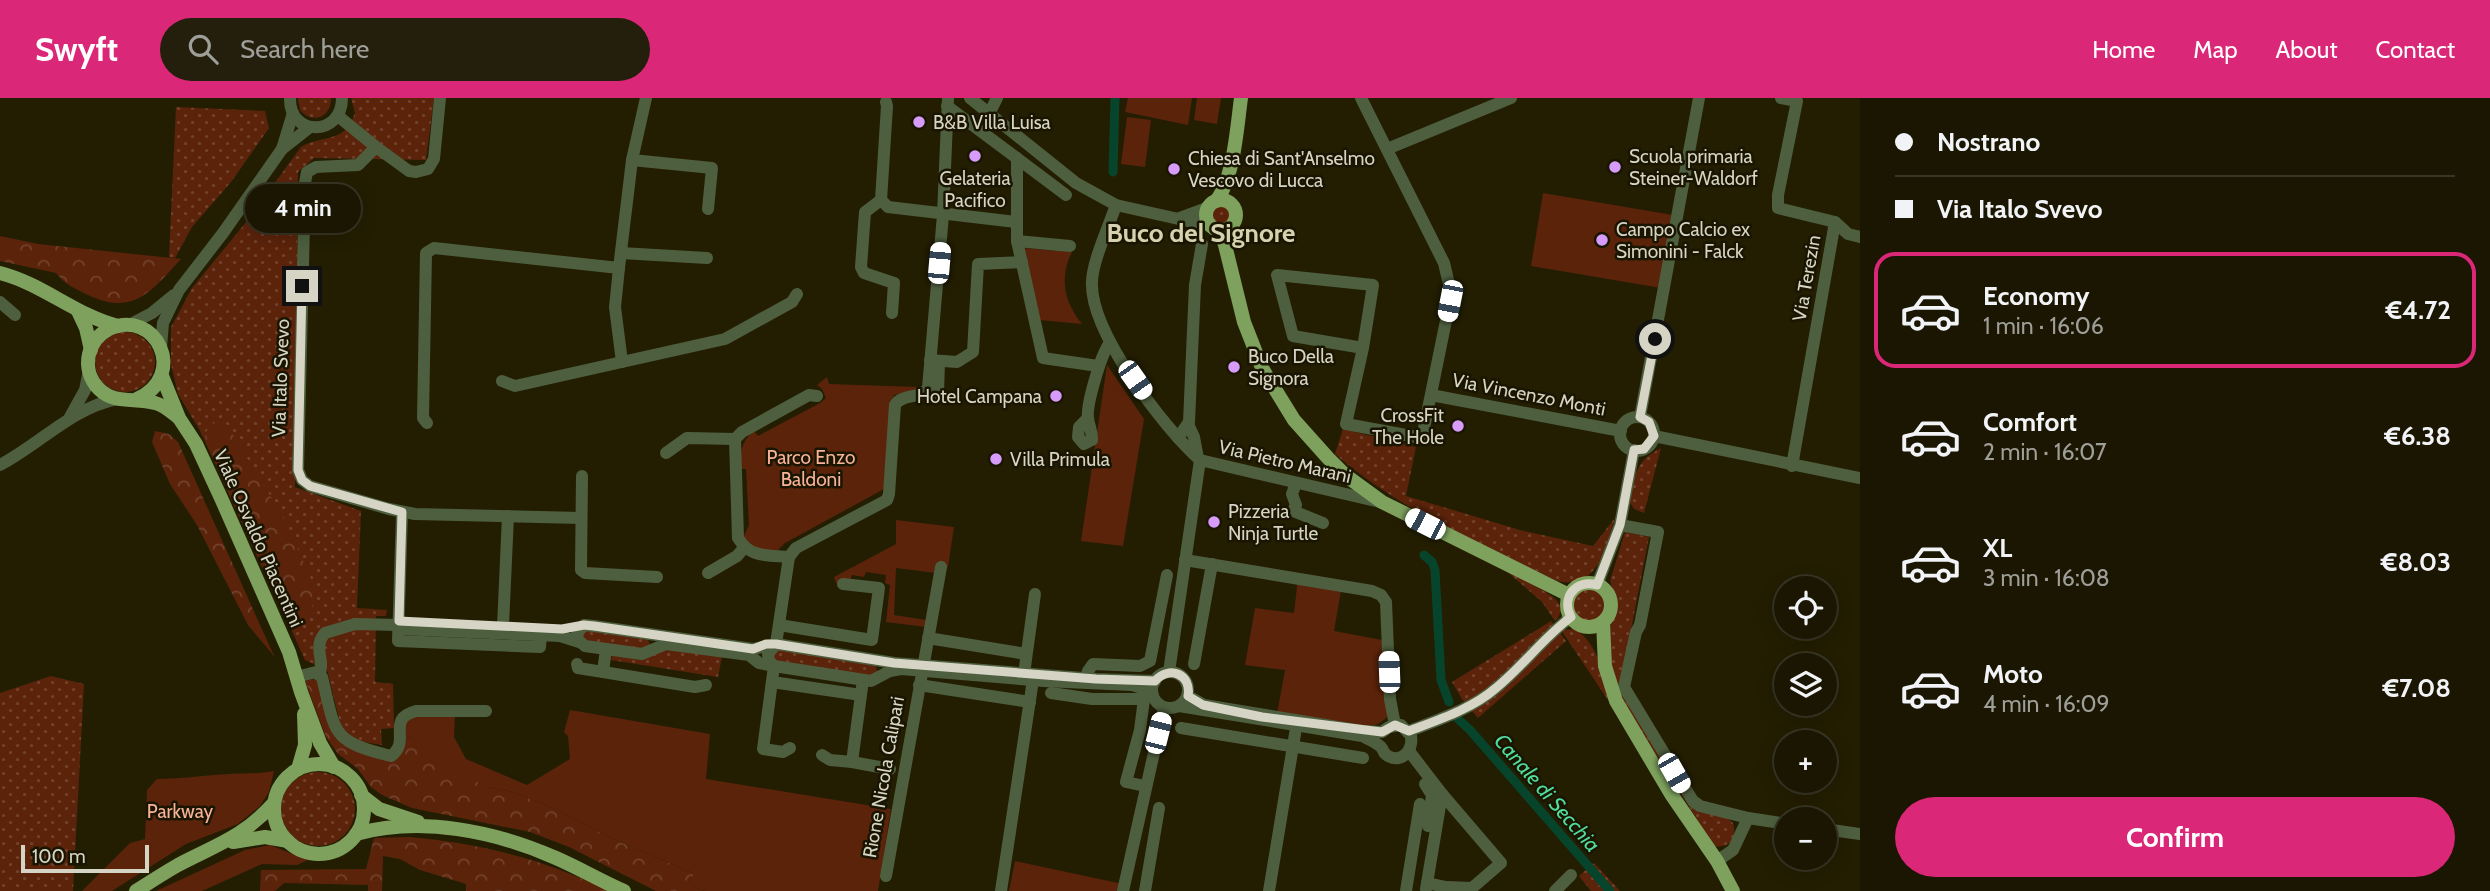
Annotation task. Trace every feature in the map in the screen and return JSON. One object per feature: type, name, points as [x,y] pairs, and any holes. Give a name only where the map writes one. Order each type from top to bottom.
[{"type":"main road","points":[[1241,98],[1233,154],[1224,188],[1206,218],[1212,228],[1222,236],[1244,322],[1266,374],[1294,421],[1339,469],[1382,502],[1569,595]]},
{"type":"main road","points":[[1232,268],[1235,255],[1233,154]]},
{"type":"main road","points":[[1212,204],[1228,201],[1234,218]]},
{"type":"main road","points":[[1212,228],[1224,230],[1234,218]]},
{"type":"main road","points":[[0,273],[40,287],[78,312],[148,332],[161,348],[164,359],[162,376],[150,392],[137,399]]},
{"type":"main road","points":[[78,312],[86,328],[91,350],[89,370],[101,391],[117,399],[159,403],[179,418]]},
{"type":"main road","points":[[91,350],[99,337],[124,326]]},
{"type":"main road","name":"Viale Osvaldo Piacentini","points":[[162,376],[179,418],[211,474],[289,652],[300,692],[320,743],[334,767],[348,775],[361,795],[379,809],[437,827],[491,836],[533,849],[624,891]]},
{"type":"main road","points":[[1585,626],[1603,622],[1610,611],[1610,598],[1602,588],[1591,583],[1578,586],[1569,595],[1567,606],[1571,617],[1585,626],[1605,666],[1616,701],[1671,793],[1717,861],[1733,891]]},
{"type":"main road","points":[[1603,622],[1605,666]]},
{"type":"main road","name":"Viale Osvaldo Piacentini","points":[[225,844],[252,825],[274,803],[283,782],[298,769],[306,745],[300,692]]},
{"type":"main road","points":[[298,769],[316,764],[334,767]]},
{"type":"main road","points":[[356,834],[363,816],[361,795]]},
{"type":"main road","points":[[274,803],[276,824],[288,841]]},
{"type":"main road","name":"Viale Osvaldo Piacentini","points":[[225,844],[265,837],[288,841],[304,851],[320,853],[344,846],[356,834],[387,827],[437,827]]},
{"type":"main road","points":[[136,891],[177,866],[225,844]]},
{"type":"street","points":[[290,98],[297,120],[310,127]]},
{"type":"street","points":[[161,348],[163,323],[179,290],[282,149],[310,127],[328,125],[338,116],[342,98]]},
{"type":"street","points":[[338,116],[376,147],[409,171],[416,173],[428,169],[434,159],[440,98]]},
{"type":"street","points":[[622,362],[615,307],[618,268],[632,160],[646,98]]},
{"type":"street","points":[[989,114],[997,98]]},
{"type":"street","points":[[1361,98],[1444,263],[1449,284],[1450,301],[1431,395]]},
{"type":"street","points":[[1387,149],[1511,98]]},
{"type":"street","points":[[1640,417],[1699,98]]},
{"type":"street","name":"Via Terezin","points":[[1781,98],[1797,99],[1778,195],[1778,208],[1835,222],[1792,466]]},
{"type":"street","points":[[974,99],[1076,183],[1116,205],[1180,218],[1212,228]]},
{"type":"street","points":[[886,102],[881,200],[888,207],[1016,222]]},
{"type":"street","points":[[948,102],[1066,195]]},
{"type":"street","points":[[790,748],[783,752],[763,749],[774,666],[768,654],[776,644],[789,557],[796,548],[885,502],[889,494],[894,405],[900,400],[933,391],[948,102]]},
{"type":"street","points":[[282,149],[293,113]]},
{"type":"street","name":"Via Italo Svevo","points":[[376,147],[358,165],[316,166],[307,172],[298,470],[302,480],[310,486],[415,514],[581,518]]},
{"type":"street","points":[[1017,158],[1017,241],[1043,358],[1098,366]]},
{"type":"street","points":[[632,160],[712,167],[708,209]]},
{"type":"street","points":[[881,200],[865,212],[860,267],[864,273],[894,284],[892,313]]},
{"type":"street","points":[[1180,218],[1212,204]]},
{"type":"street","name":"Via Pietro Marani","points":[[1116,205],[1092,278],[1096,309],[1109,344],[1178,438],[1199,459],[1382,502]]},
{"type":"street","points":[[1835,222],[1848,233],[1860,237]]},
{"type":"street","points":[[1017,241],[1070,246]]},
{"type":"street","points":[[1169,672],[1199,459],[1188,424],[1195,285],[1202,244]]},
{"type":"street","points":[[427,423],[423,418],[426,253],[429,249],[618,268]]},
{"type":"street","points":[[621,253],[707,258]]},
{"type":"street","points":[[934,360],[957,362],[973,352],[978,264],[1022,262]]},
{"type":"street","points":[[1277,275],[1373,285],[1363,348],[1293,336],[1277,275]]},
{"type":"street","points":[[124,326],[152,313],[179,290]]},
{"type":"street","points":[[502,381],[515,386],[725,339],[792,302],[797,294]]},
{"type":"street","points":[[0,303],[15,315]]},
{"type":"street","points":[[1088,418],[1098,366],[1109,344]]},
{"type":"street","name":"Via Vincenzo Monti","points":[[1363,348],[1346,424],[1422,438],[1431,395],[1621,431]]},
{"type":"street","points":[[70,417],[85,390],[89,370]]},
{"type":"street","points":[[666,453],[687,438],[735,439],[742,432],[809,395],[817,396]]},
{"type":"street","points":[[0,465],[36,443],[70,417],[100,402],[117,399]]},
{"type":"street","points":[[1640,417],[1649,422],[1654,436],[1644,449],[1634,450],[1622,441],[1621,431],[1630,419],[1640,417]]},
{"type":"street","points":[[1178,438],[1188,424]]},
{"type":"street","points":[[1654,436],[1860,478]]},
{"type":"street","points":[[735,439],[738,538],[744,548],[752,553],[789,557]]},
{"type":"street","points":[[1597,585],[1620,525],[1634,450]]},
{"type":"street","points":[[1326,489],[1336,484],[1339,469]]},
{"type":"street","points":[[582,476],[581,570],[585,573],[657,577]]},
{"type":"street","points":[[1296,483],[1292,494],[1296,505],[1293,511],[1323,523]]},
{"type":"street","points":[[399,625],[402,512]]},
{"type":"street","points":[[503,626],[508,516]]},
{"type":"street","points":[[1620,525],[1658,531],[1640,625],[1636,632],[1624,687],[1693,801],[1700,806],[1774,822]]},
{"type":"street","points":[[708,573],[737,556],[744,548]]},
{"type":"street","points":[[1185,560],[1342,585],[1381,595],[1386,602],[1390,699],[1395,725]]},
{"type":"street","points":[[1194,664],[1212,564]]},
{"type":"street","name":"Rione Nicola Calipari","points":[[886,876],[941,567]]},
{"type":"street","points":[[1086,678],[1093,664],[1140,666],[1150,661],[1167,575]]},
{"type":"street","points":[[843,584],[879,588],[872,640],[873,659],[881,667],[881,675]]},
{"type":"street","points":[[1000,891],[1030,702],[1026,654],[1035,594]]},
{"type":"street","points":[[1395,725],[1409,731],[1447,716],[1495,690],[1548,635],[1571,617]]},
{"type":"street","points":[[485,711],[416,711],[405,714],[401,717],[400,743],[391,756],[357,748],[346,742],[334,726],[320,675],[322,670],[319,643],[325,633],[355,624],[562,629],[594,626],[753,649],[766,644],[776,644],[922,668],[1153,686]]},
{"type":"street","points":[[399,625],[560,636],[585,646],[642,654],[666,644],[750,656],[759,663],[874,681],[881,675],[901,669],[922,668]]},
{"type":"street","points":[[779,625],[872,640]]},
{"type":"street","points":[[579,642],[577,633],[580,627]]},
{"type":"street","points":[[648,635],[653,641],[653,649]]},
{"type":"street","points":[[928,638],[1026,654]]},
{"type":"street","points":[[603,672],[606,649]]},
{"type":"street","points":[[577,664],[579,668],[695,687],[706,685]]},
{"type":"street","points":[[296,677],[311,672],[320,675]]},
{"type":"street","points":[[1153,686],[1163,674],[1176,673],[1185,679],[1189,690],[1184,701]]},
{"type":"street","points":[[1028,677],[1086,678],[1153,686]]},
{"type":"street","points":[[852,762],[863,680]]},
{"type":"street","points":[[772,682],[861,695]]},
{"type":"street","name":"Rione Nicola Calipari","points":[[919,685],[1030,702]]},
{"type":"street","points":[[1153,686],[1156,701],[1164,708]]},
{"type":"street","points":[[1051,693],[1092,699],[1144,699],[1140,730],[1126,782],[1145,786]]},
{"type":"street","points":[[1164,708],[1184,701],[1362,736],[1380,746],[1390,757],[1406,754]]},
{"type":"street","points":[[1123,891],[1164,708]]},
{"type":"street","points":[[1297,724],[1382,732],[1395,725]]},
{"type":"street","points":[[1269,891],[1297,724]]},
{"type":"street","points":[[1181,728],[1363,758]]},
{"type":"street","points":[[1406,754],[1412,742],[1409,731]]},
{"type":"street","points":[[1380,746],[1382,732]]},
{"type":"street","points":[[1406,754],[1501,863],[1472,888],[1421,881]]},
{"type":"street","points":[[1406,754],[1432,795],[1421,881]]},
{"type":"street","points":[[822,755],[830,760],[890,769]]},
{"type":"street","points":[[1406,891],[1421,881],[1442,794]]},
{"type":"street","points":[[1420,804],[1421,881]]},
{"type":"street","points":[[1145,891],[1159,808]]},
{"type":"street","points":[[1717,861],[1733,850],[1748,818]]},
{"type":"street","points":[[1837,831],[1860,834]]},
{"type":"street","points":[[1555,891],[1571,875]]},
{"type":"green space","points":[[298,98],[331,98],[325,114],[315,118],[300,110]]},
{"type":"green space","points":[[351,98],[434,98],[426,160],[314,158],[298,172],[295,487],[361,511],[357,608],[387,610],[386,616],[376,616],[375,682],[393,684],[394,728],[381,729],[382,745],[352,740],[341,727],[327,670],[305,660],[218,468],[178,394],[171,364],[171,327],[192,288],[247,221],[301,147],[346,130],[355,113]]},
{"type":"green space","points":[[1128,98],[1192,98],[1188,125],[1125,112]]},
{"type":"green space","points":[[1197,98],[1221,98],[1217,124],[1194,120]]},
{"type":"green space","points":[[176,107],[265,111],[269,128],[231,182],[192,227],[175,258],[169,257]]},
{"type":"green space","points":[[1127,117],[1151,120],[1145,167],[1121,164]]},
{"type":"green space","name":"Campo Calcio ex Simonini - Falck","points":[[1543,193],[1673,215],[1661,288],[1531,266]]},
{"type":"green space","points":[[1217,205],[1225,205],[1231,215],[1225,225],[1217,225],[1211,219],[1211,211]]},
{"type":"green space","points":[[0,236],[38,244],[181,259],[161,281],[141,297],[118,303],[88,295],[66,283],[56,273],[0,261]]},
{"type":"green space","points":[[1022,248],[1072,252],[1066,271],[1065,289],[1071,307],[1082,324],[1040,320]]},
{"type":"green space","points":[[119,332],[131,332],[147,340],[153,350],[153,374],[147,384],[131,392],[119,392],[103,384],[95,368],[95,356],[103,340]]},
{"type":"green space","points":[[1107,365],[1144,419],[1123,546],[1081,541]]},
{"type":"green space","name":"Parco Enzo Baldoni","points":[[827,377],[829,384],[918,387],[894,395],[890,405],[884,489],[785,543],[777,551],[759,550],[743,538],[749,525],[746,469],[740,469],[744,444],[754,431],[758,436],[820,403],[826,398],[817,385]]},
{"type":"green space","points":[[213,422],[226,424],[286,521],[314,586],[312,611],[294,619],[269,583],[205,441],[206,432]]},
{"type":"green space","points":[[1343,429],[1416,447],[1406,496],[1520,530],[1593,546],[1615,518],[1598,564],[1582,579],[1571,582],[1557,581],[1442,525],[1386,492],[1335,454]]},
{"type":"green space","points":[[155,431],[169,434],[178,442],[274,656],[248,625],[197,525],[170,484],[152,442]]},
{"type":"green space","points":[[1661,448],[1644,513],[1634,509],[1629,501],[1633,484],[1641,464]]},
{"type":"green space","points":[[896,520],[954,527],[948,567],[938,565],[936,573],[896,568],[894,615],[926,620],[926,627],[886,622],[890,585],[885,583],[886,575],[866,572],[864,577],[852,575],[850,581],[836,583],[834,577],[896,544]]},
{"type":"green space","points":[[1625,532],[1649,537],[1621,681],[1693,807],[1727,818],[1733,823],[1733,838],[1724,846],[1714,846],[1627,709],[1613,677],[1608,644],[1616,600],[1610,581]]},
{"type":"green space","points":[[1504,569],[1553,597],[1561,609],[1557,619],[1555,621],[1542,602]]},
{"type":"green space","points":[[1298,578],[1342,585],[1334,631],[1382,640],[1389,716],[1378,724],[1367,727],[1277,714],[1285,670],[1245,665],[1255,608],[1294,613]]},
{"type":"green space","points":[[1589,589],[1600,594],[1605,605],[1600,616],[1589,621],[1578,616],[1573,605],[1578,594]]},
{"type":"green space","points":[[1551,621],[1566,641],[1478,718],[1452,682]]},
{"type":"green space","points":[[584,628],[647,638],[650,644],[646,650],[589,643],[581,638]]},
{"type":"green space","points":[[1575,629],[1596,653],[1612,706],[1561,630]]},
{"type":"green space","points":[[674,649],[722,656],[718,677],[611,660],[612,655]]},
{"type":"green space","points":[[777,649],[876,666],[877,672],[873,677],[774,660],[774,651]]},
{"type":"green space","points":[[51,676],[84,684],[73,891],[0,891],[0,693]]},
{"type":"green space","points":[[322,677],[339,734],[391,756],[400,733],[412,738],[488,787],[513,792],[558,810],[613,839],[693,873],[693,887],[705,891],[656,891],[569,847],[530,832],[412,808],[382,795],[371,787],[357,768],[338,754],[326,737],[305,681]]},
{"type":"green space","points":[[570,710],[710,734],[706,779],[891,809],[878,891],[705,891],[693,887],[693,873],[613,839],[558,810],[513,792],[488,787],[419,755],[412,738],[400,733],[401,717],[455,711],[454,737],[466,759],[527,785],[570,759],[568,736],[564,732]]},
{"type":"green space","name":"Parkway","points":[[274,771],[269,792],[260,806],[238,824],[186,844],[112,891],[82,891],[130,843],[145,839],[147,790],[157,779]]},
{"type":"green space","points":[[311,772],[325,772],[339,778],[349,788],[355,809],[349,830],[339,840],[325,846],[311,846],[297,840],[287,830],[281,816],[281,802],[287,788],[297,778]]},
{"type":"green space","points":[[409,837],[462,844],[512,855],[561,870],[610,891],[466,891],[466,884],[420,870],[400,859],[383,856],[382,891],[368,891],[368,885],[284,883],[275,891],[260,891],[261,870],[366,869],[374,838]]},
{"type":"green space","points":[[270,845],[308,860],[297,865],[262,864],[202,891],[156,891],[245,850]]},
{"type":"green space","points":[[1015,861],[1123,884],[1119,891],[1009,891]]},
{"type":"green space","points":[[1594,863],[1620,891],[1591,891],[1579,876]]},
{"type":"waterway","name":"Canale di Secchia","points":[[1113,172],[1115,98]]},
{"type":"waterway","name":"Canale di Secchia","points":[[1424,555],[1432,562],[1435,570],[1441,680],[1449,702]]},
{"type":"waterway","name":"Canale di Secchia","points":[[1458,719],[1610,891]]},
{"type":"place","name":"B&B Villa Luisa","points":[[919,122]]},
{"type":"place","name":"Gelateria Pacifico","points":[[975,156]]},
{"type":"place","name":"Scuola primaria Steiner-Waldorf","points":[[1615,167]]},
{"type":"place","name":"Chiesa di Sant'Anselmo Vescovo di Lucca","points":[[1174,169]]},
{"type":"place","name":"Campo Calcio ex Simonini - Falck","points":[[1602,240]]},
{"type":"place","name":"Buco Della Signora","points":[[1234,367]]},
{"type":"place","name":"Hotel Campana","points":[[1056,396]]},
{"type":"place","name":"CrossFit The Hole","points":[[1458,426]]},
{"type":"place","name":"Villa Primula","points":[[996,459]]},
{"type":"place","name":"Pizzeria Ninja Turtle","points":[[1214,522]]},
{"type":"district","name":"Buco del Signore","points":[[1201,233]]},
{"type":"route","points":[[302,286],[298,470],[302,480],[310,486],[402,512],[399,621],[562,629],[584,625],[753,649],[766,644],[776,644],[894,663],[1096,679],[1155,681],[1157,677],[1169,672],[1182,676],[1188,685],[1188,696],[1203,705],[1262,717],[1382,732],[1395,725],[1405,727],[1409,731],[1447,716],[1495,690],[1548,635],[1571,617],[1567,600],[1573,590],[1584,584],[1597,585],[1620,525],[1634,450],[1649,446],[1654,436],[1652,426],[1640,417],[1655,339]]}]
